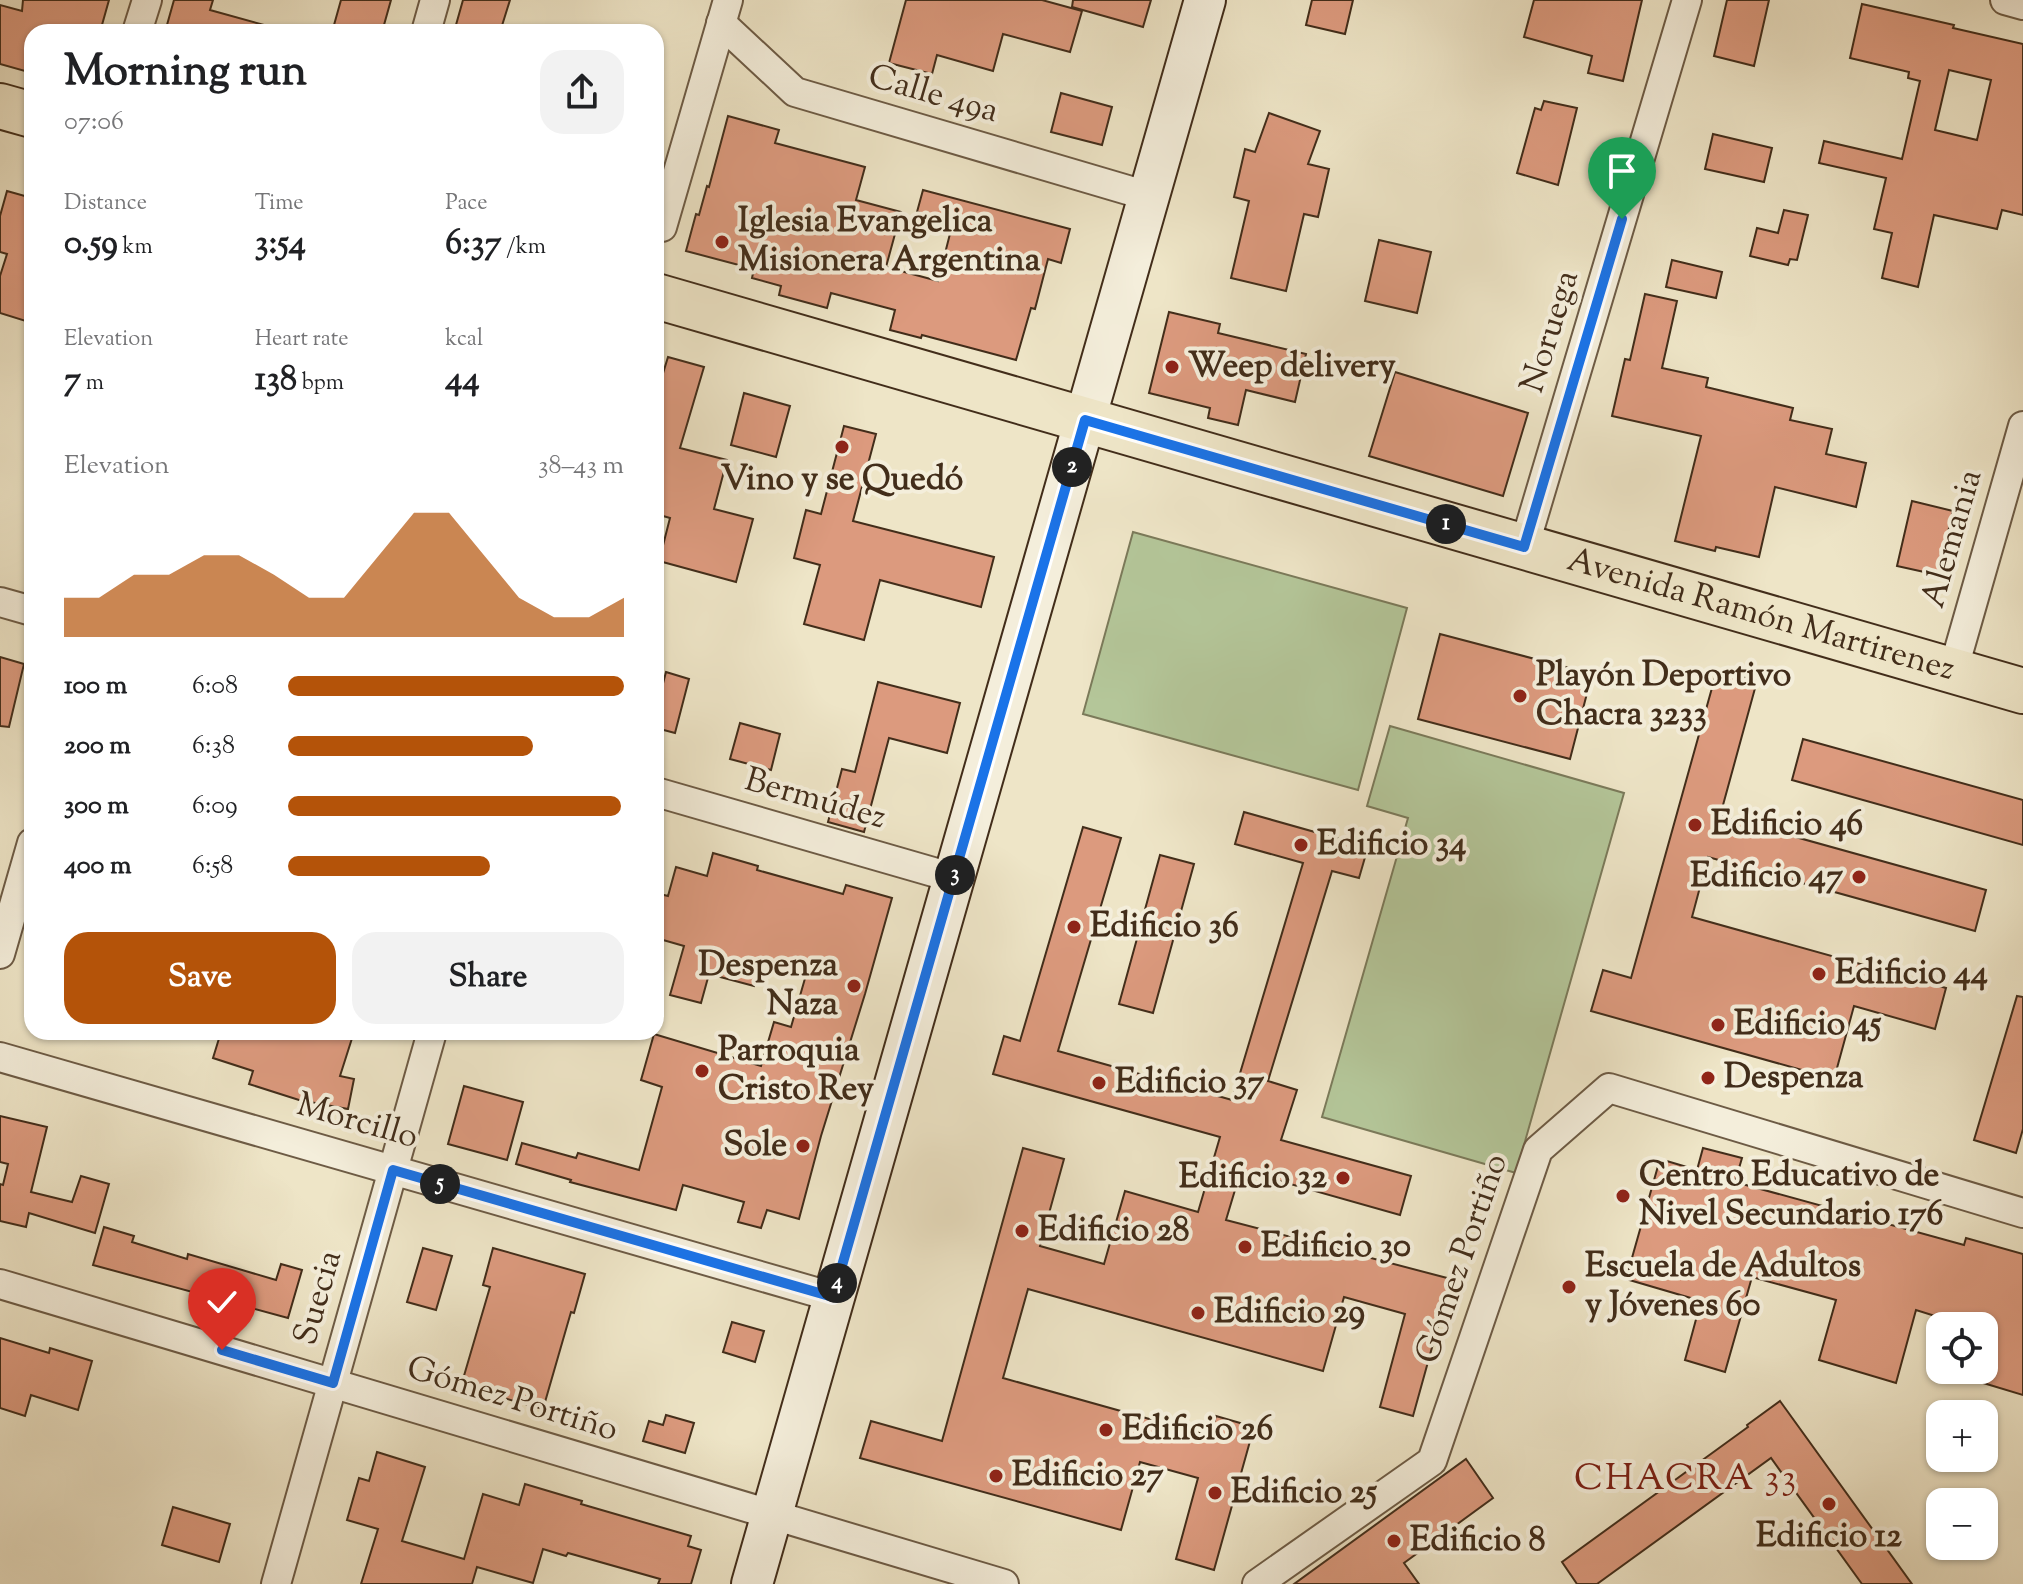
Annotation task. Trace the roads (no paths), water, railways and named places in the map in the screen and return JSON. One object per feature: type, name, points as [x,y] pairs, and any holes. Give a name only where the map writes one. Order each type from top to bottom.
[{"type":"main road","points":[[752,1584],[1205,0]]},
{"type":"main road","points":[[0,106],[24,113]]},
{"type":"main road","name":"Avenida Ramón Martirenez","points":[[664,298],[2023,691]]},
{"type":"street","points":[[140,24],[147,0]]},
{"type":"street","points":[[428,24],[435,0]]},
{"type":"street","name":"Noruega","points":[[1524,547],[1687,0]]},
{"type":"street","points":[[2005,0],[2023,5]]},
{"type":"street","points":[[664,220],[725,12]]},
{"type":"street","name":"Calle 49a","points":[[725,12],[795,92],[1148,196]]},
{"type":"street","name":"Alemania","points":[[1953,671],[2023,426]]},
{"type":"street","points":[[0,602],[24,609]]},
{"type":"street","name":"Bermúdez","points":[[664,794],[954,878]]},
{"type":"street","points":[[0,954],[24,871]]},
{"type":"street","name":"Suecia","points":[[276,1584],[430,1040]]},
{"type":"street","name":"Morcillo","points":[[0,1057],[833,1297]]},
{"type":"street","name":"Gómez Portiño","points":[[1257,1584],[1432,1461],[1538,1150],[1609,1088],[2023,1213]]},
{"type":"street","name":"Gómez Portiño","points":[[0,1284],[1004,1584]]},
{"type":"place","name":"Iglesia Evangelica Misionera Argentina","points":[[722,242]]},
{"type":"place","name":"Weep delivery","points":[[1172,367]]},
{"type":"place","name":"Vino y se Quedó","points":[[842,447]]},
{"type":"place","name":"Playón Deportivo Chacra 3233","points":[[1520,696]]},
{"type":"place","name":"Edificio 46","points":[[1695,825]]},
{"type":"place","name":"Edificio 34","points":[[1301,845]]},
{"type":"place","name":"Edificio 47","points":[[1859,877]]},
{"type":"place","name":"Edificio 36","points":[[1074,927]]},
{"type":"place","name":"Edificio 44","points":[[1819,974]]},
{"type":"place","name":"Despenza Naza","points":[[854,986]]},
{"type":"place","name":"Edificio 45","points":[[1718,1025]]},
{"type":"place","name":"Parroquia Cristo Rey","points":[[702,1071]]},
{"type":"place","name":"Despenza","points":[[1708,1078]]},
{"type":"place","name":"Edificio 37","points":[[1099,1083]]},
{"type":"place","name":"Sole","points":[[803,1146]]},
{"type":"place","name":"Edificio 32","points":[[1343,1178]]},
{"type":"place","name":"Centro Educativo de Nivel Secundario 176","points":[[1623,1196]]},
{"type":"place","name":"Edificio 28","points":[[1022,1231]]},
{"type":"place","name":"Edificio 30","points":[[1245,1247]]},
{"type":"place","name":"Escuela de Adultos y Jóvenes 60","points":[[1569,1287]]},
{"type":"place","name":"Edificio 29","points":[[1198,1313]]},
{"type":"place","name":"Edificio 26","points":[[1106,1430]]},
{"type":"place","name":"Edificio 27","points":[[996,1476]]},
{"type":"place","name":"Edificio 25","points":[[1215,1493]]},
{"type":"place","name":"Edificio 12","points":[[1829,1504]]},
{"type":"place","name":"Edificio 8","points":[[1394,1541]]},
{"type":"district","name":"CHACRA 33","points":[[1686,1480]]}]
